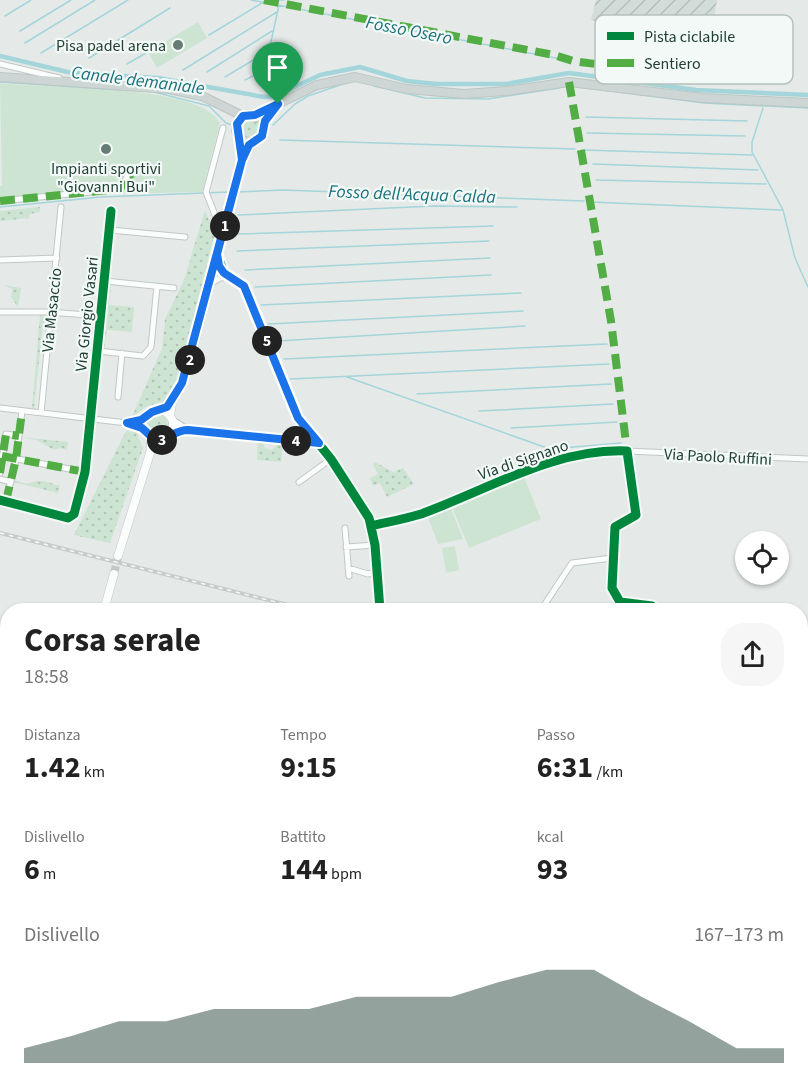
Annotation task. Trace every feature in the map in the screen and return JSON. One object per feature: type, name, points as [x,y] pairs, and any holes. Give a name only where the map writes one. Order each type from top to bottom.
[{"type":"main road","points":[[0,77],[29,75],[66,81],[159,87],[202,96],[243,116],[255,115],[317,85],[355,77],[407,89],[464,94],[569,82],[704,98],[808,103]]},
{"type":"main road","points":[[221,105],[237,124],[239,138],[253,142],[262,136],[264,124],[278,104]]},
{"type":"main road","points":[[255,115],[264,124]]},
{"type":"main road","points":[[237,124],[243,116]]},
{"type":"street","points":[[0,64],[29,75]]},
{"type":"street","points":[[224,128],[206,194],[215,215],[226,219]]},
{"type":"street","points":[[239,138],[242,160]]},
{"type":"street","points":[[172,433],[172,403],[188,368],[242,160],[253,142]]},
{"type":"street","points":[[0,201],[120,189],[128,175],[133,174]]},
{"type":"street","name":"Via Masaccio","points":[[41,413],[61,207]]},
{"type":"street","name":"Via Giorgio Vasari","points":[[3,501],[72,517],[85,472],[111,211]]},
{"type":"street","points":[[110,230],[185,237]]},
{"type":"street","points":[[217,254],[221,270],[244,286],[298,418],[331,459],[362,506],[371,526],[375,545],[380,603]]},
{"type":"street","points":[[0,260],[57,258]]},
{"type":"street","points":[[209,285],[220,278],[229,277]]},
{"type":"street","points":[[105,281],[174,288]]},
{"type":"street","points":[[98,351],[143,356],[151,346],[157,286]]},
{"type":"street","points":[[0,312],[51,312],[101,316]]},
{"type":"street","points":[[118,397],[122,353]]},
{"type":"street","points":[[127,423],[145,418],[152,412],[161,410],[172,403]]},
{"type":"street","points":[[0,408],[127,423],[144,430],[155,440]]},
{"type":"street","points":[[161,410],[188,430]]},
{"type":"street","points":[[3,501],[11,482],[16,459],[22,411]]},
{"type":"street","points":[[144,430],[145,418]]},
{"type":"street","points":[[118,556],[155,440],[188,430],[319,443]]},
{"type":"street","points":[[0,473],[6,434],[19,436]]},
{"type":"street","points":[[627,451],[636,515],[616,524],[612,558],[612,588],[617,600],[634,603]]},
{"type":"street","name":"Via Paolo Ruffini","points":[[627,451],[808,459]]},
{"type":"street","name":"Via di Signano","points":[[371,526],[417,515],[550,463],[597,452],[627,451]]},
{"type":"street","points":[[2,456],[85,472]]},
{"type":"street","points":[[299,482],[331,459]]},
{"type":"street","points":[[0,479],[11,482]]},
{"type":"street","points":[[345,528],[349,576]]},
{"type":"street","points":[[346,547],[375,545]]},
{"type":"street","points":[[546,603],[572,563],[612,558]]},
{"type":"street","points":[[348,568],[368,574],[378,572]]},
{"type":"street","points":[[106,603],[114,574]]},
{"type":"shaded area","points":[[596,0],[717,0],[714,15],[595,15],[595,21],[591,20]]},
{"type":"green space","name":"Pisa padel arena","points":[[198,22],[207,38],[157,68],[148,52]]},
{"type":"green space","name":"Impianti sportivi \"Giovanni Bui\"","points":[[0,83],[153,94],[183,101],[207,110],[220,123],[202,192],[106,194],[0,203],[0,186],[2,186]]},
{"type":"green space","points":[[250,117],[258,121],[261,126],[259,135],[250,140],[243,137],[239,129],[242,121]]},
{"type":"green space","points":[[40,207],[40,212],[30,214],[29,218],[0,221],[0,211]]},
{"type":"green space","points":[[205,210],[215,233],[179,375],[164,402],[147,406],[132,417],[162,348],[165,319],[184,280]]},
{"type":"green space","points":[[3,285],[21,288],[18,307],[11,297],[12,289]]},
{"type":"green space","points":[[111,286],[109,305],[134,307],[132,332],[107,330],[104,349],[101,346],[107,288]]},
{"type":"green space","points":[[40,314],[47,317],[47,323],[43,324],[34,409],[32,409]]},
{"type":"green space","points":[[154,415],[162,415],[168,421],[168,429],[162,435],[154,435],[148,429],[148,421]]},
{"type":"green space","points":[[126,431],[136,432],[143,448],[110,543],[74,535]]},
{"type":"green space","points":[[21,437],[68,442],[67,450],[60,448],[54,450],[36,440]]},
{"type":"green space","points":[[258,442],[263,442],[265,448],[272,450],[278,444],[283,444],[281,462],[257,460]]},
{"type":"green space","points":[[375,462],[393,472],[403,468],[414,484],[387,497],[380,483],[373,486],[370,478],[378,474],[373,464]]},
{"type":"green space","points":[[524,477],[541,519],[469,548],[452,507]]},
{"type":"green space","points":[[13,480],[27,484],[42,481],[60,485],[58,493],[13,482]]},
{"type":"green space","points":[[450,506],[463,539],[438,544],[427,515]]},
{"type":"green space","points":[[455,546],[459,570],[446,573],[442,548]]},
{"type":"waterway","points":[[5,16],[31,0]]},
{"type":"waterway","points":[[20,31],[71,0]]},
{"type":"waterway","points":[[25,43],[95,0]]},
{"type":"waterway","points":[[41,53],[128,0]]},
{"type":"waterway","name":"Fosso Osero","points":[[251,0],[561,59],[564,62]]},
{"type":"waterway","points":[[279,0],[284,0]]},
{"type":"waterway","points":[[209,35],[262,3]]},
{"type":"waterway","points":[[262,83],[279,5]]},
{"type":"waterway","points":[[89,58],[170,8]]},
{"type":"waterway","points":[[183,70],[277,12]]},
{"type":"waterway","points":[[207,72],[272,31]]},
{"type":"waterway","points":[[225,77],[268,51]]},
{"type":"waterway","points":[[127,64],[146,53]]},
{"type":"waterway","name":"Canale demaniale","points":[[0,56],[72,73],[158,78],[264,97],[276,96],[320,75],[360,67],[407,81],[436,84],[506,84],[569,73],[595,76]]},
{"type":"waterway","points":[[245,80],[265,70]]},
{"type":"waterway","points":[[0,82],[122,90]]},
{"type":"waterway","points":[[273,125],[295,104],[308,96],[346,83]]},
{"type":"waterway","name":"Canale demaniale","points":[[651,84],[696,90],[808,95]]},
{"type":"waterway","points":[[374,86],[425,98],[488,99],[559,88]]},
{"type":"waterway","points":[[587,88],[704,103],[808,108]]},
{"type":"waterway","points":[[154,92],[209,106],[226,123],[232,125]]},
{"type":"waterway","points":[[763,108],[752,142],[752,152],[783,210],[795,258],[808,287]]},
{"type":"waterway","points":[[586,117],[747,121]]},
{"type":"waterway","points":[[587,133],[745,136]]},
{"type":"waterway","points":[[280,140],[575,149]]},
{"type":"waterway","points":[[582,150],[752,155]]},
{"type":"waterway","points":[[593,164],[758,170]]},
{"type":"waterway","points":[[596,180],[766,184]]},
{"type":"waterway","name":"Fosso dell'Acqua Calda","points":[[239,192],[283,190],[584,201]]},
{"type":"waterway","name":"Fosso dell'Acqua Calda","points":[[0,207],[101,197],[229,192]]},
{"type":"waterway","name":"Fosso dell'Acqua Calda","points":[[591,202],[782,210]]},
{"type":"waterway","points":[[238,215],[434,206],[517,207]]},
{"type":"waterway","points":[[236,234],[493,226]]},
{"type":"waterway","points":[[237,251],[489,241]]},
{"type":"waterway","points":[[245,270],[490,258]]},
{"type":"waterway","points":[[255,287],[491,275]]},
{"type":"waterway","points":[[261,305],[521,293]]},
{"type":"waterway","points":[[268,324],[523,311]]},
{"type":"waterway","points":[[277,341],[525,326]]},
{"type":"waterway","points":[[284,359],[607,344]]},
{"type":"waterway","points":[[290,379],[609,364]]},
{"type":"waterway","points":[[347,377],[550,449],[621,443]]},
{"type":"waterway","points":[[417,394],[611,384]]},
{"type":"waterway","points":[[479,411],[613,404]]},
{"type":"waterway","points":[[511,428],[617,422]]},
{"type":"tunnel","points":[[114,574],[118,556]]},
{"type":"railway","points":[[0,533],[280,603]]},
{"type":"marked path","points":[[264,0],[595,64]]},
{"type":"marked path","points":[[569,82],[611,321],[627,451]]},
{"type":"marked path","points":[[0,201],[120,189],[128,175],[133,174]]},
{"type":"marked path","points":[[6,501],[16,459],[22,411]]},
{"type":"marked path","points":[[0,473],[6,434],[19,436]]},
{"type":"marked path","points":[[2,456],[85,472]]},
{"type":"cycle path","points":[[0,500],[68,518],[74,514],[85,472],[111,211]]},
{"type":"cycle path","points":[[217,254],[224,273],[244,286],[298,418],[331,459],[369,518],[375,545],[379,603]]},
{"type":"cycle path","points":[[371,526],[421,514],[547,463],[573,456],[627,451],[636,515],[615,527],[612,588],[620,602],[628,603]]},
{"type":"place","name":"Pisa padel arena","points":[[178,45]]},
{"type":"place","name":"Impianti sportivi \"Giovanni Bui\"","points":[[106,149]]},
{"type":"route","points":[[278,104],[255,115],[243,116],[236,126],[242,160],[217,254],[219,266],[221,270],[244,286],[298,418],[319,443],[188,430],[178,430],[163,440],[155,440],[148,436],[142,428],[127,423],[141,420],[156,410],[167,407],[172,403],[182,383],[188,368],[242,160],[249,145],[262,136],[265,121],[278,104]]}]
